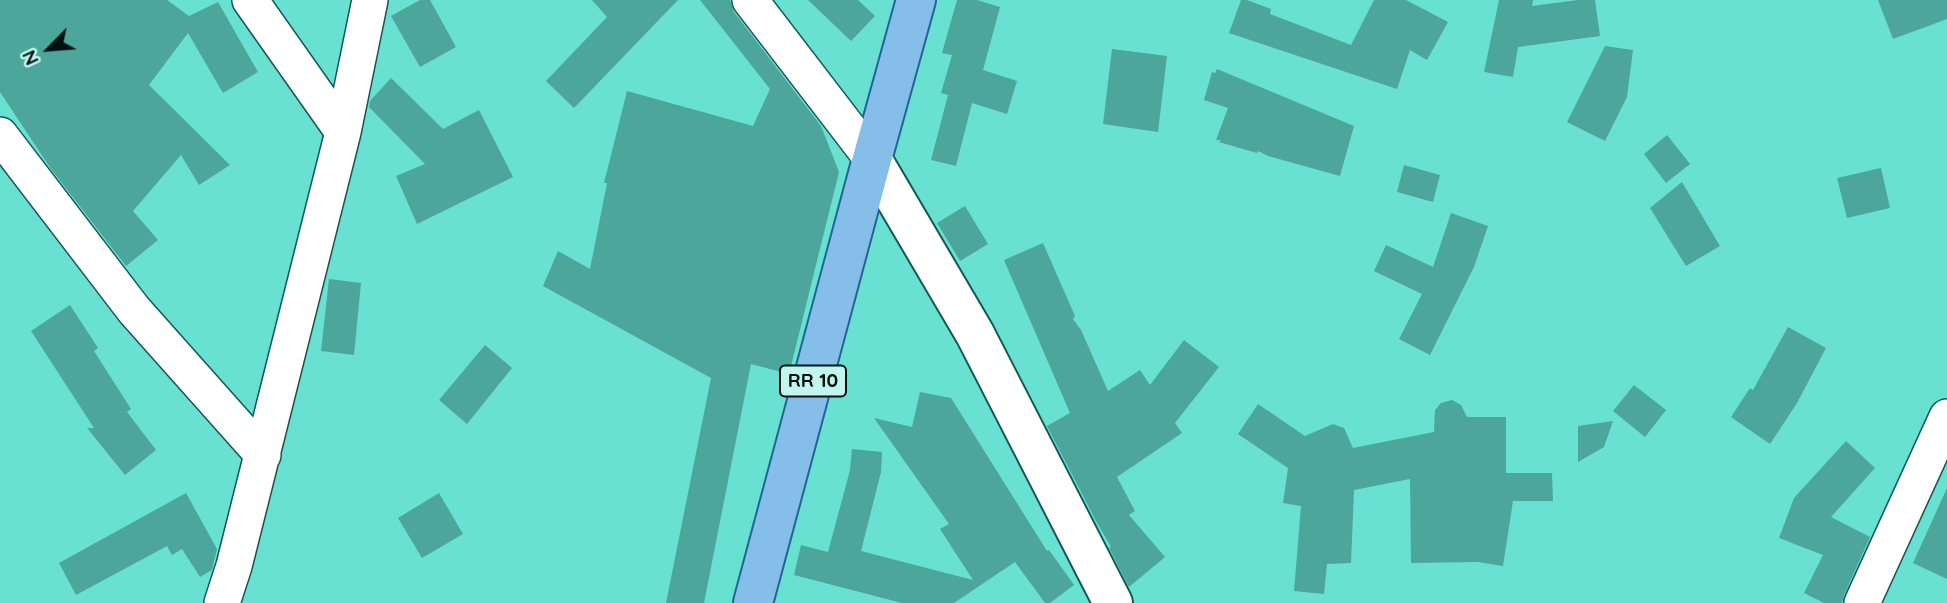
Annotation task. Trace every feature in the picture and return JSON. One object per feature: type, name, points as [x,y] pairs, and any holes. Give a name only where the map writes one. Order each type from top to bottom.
[{"type":"main road","name":"RR 10","points":[[754,603],[916,0]]},
{"type":"street","points":[[250,0],[343,132]]},
{"type":"street","points":[[222,603],[263,455],[343,132],[370,0]]},
{"type":"street","points":[[750,0],[872,159],[975,334],[1113,603]]},
{"type":"street","points":[[0,135],[134,310],[263,455]]},
{"type":"street","points":[[1862,603],[1947,417]]},
{"type":"building","points":[[0,0],[167,0],[189,16],[218,2],[258,72],[223,93],[188,33],[149,85],[230,165],[199,185],[181,155],[133,211],[158,240],[126,266],[51,169],[0,92]]},
{"type":"building","points":[[420,0],[430,0],[456,47],[420,67],[391,16]]},
{"type":"building","points":[[592,0],[678,0],[574,108],[546,81],[607,17]]},
{"type":"building","points":[[700,0],[730,0],[734,12],[821,126],[839,172],[789,374],[751,364],[704,603],[666,603],[711,378],[543,286],[558,251],[590,269],[607,183],[604,183],[627,91],[753,126],[770,89]]},
{"type":"building","points":[[808,0],[858,0],[875,16],[851,41]]},
{"type":"building","points":[[957,0],[977,0],[1000,7],[983,70],[1017,81],[1007,114],[972,103],[956,166],[931,160],[948,95],[941,93],[952,55],[942,53]]},
{"type":"building","points":[[1241,0],[1271,9],[1270,14],[1351,45],[1374,0],[1406,0],[1448,22],[1427,60],[1410,50],[1397,89],[1229,33]]},
{"type":"building","points":[[1499,0],[1533,0],[1532,6],[1595,0],[1600,36],[1518,47],[1513,77],[1484,72]]},
{"type":"building","points":[[1878,0],[1947,0],[1947,19],[1893,39]]},
{"type":"building","points":[[1605,46],[1633,50],[1627,97],[1605,141],[1567,122]]},
{"type":"building","points":[[1112,49],[1167,56],[1158,132],[1103,124]]},
{"type":"building","points":[[1217,69],[1354,126],[1340,176],[1216,140],[1228,108],[1204,100],[1212,72],[1215,73]]},
{"type":"building","points":[[391,78],[443,129],[479,110],[513,177],[417,224],[396,176],[425,164],[369,107],[370,101]]},
{"type":"building","points":[[1667,135],[1690,164],[1666,183],[1644,154]]},
{"type":"building","points":[[1404,165],[1440,175],[1433,202],[1397,192]]},
{"type":"building","points":[[1881,168],[1890,208],[1847,218],[1837,178]]},
{"type":"building","points":[[1682,182],[1720,246],[1686,266],[1650,208]]},
{"type":"building","points":[[965,206],[988,244],[960,261],[937,223]]},
{"type":"building","points":[[1451,213],[1488,226],[1474,267],[1430,355],[1399,339],[1422,294],[1374,271],[1386,245],[1433,267]]},
{"type":"building","points":[[1043,243],[1075,316],[1073,319],[1081,330],[1108,391],[1140,370],[1150,385],[1184,340],[1219,367],[1175,423],[1182,433],[1117,477],[1135,511],[1129,515],[1165,557],[1129,587],[1109,548],[1111,547],[1047,426],[1070,413],[1004,260]]},
{"type":"building","points":[[329,279],[361,283],[354,355],[321,351]]},
{"type":"building","points":[[70,305],[98,348],[94,351],[131,409],[127,412],[156,450],[125,475],[87,428],[94,428],[31,331]]},
{"type":"building","points":[[1788,327],[1826,348],[1797,403],[1770,444],[1731,417],[1750,388],[1753,390]]},
{"type":"building","points":[[485,345],[512,368],[467,424],[439,400]]},
{"type":"building","points":[[1634,385],[1666,410],[1645,437],[1613,411]]},
{"type":"building","points":[[920,392],[951,398],[1047,551],[1049,550],[1074,585],[1050,603],[1045,603],[1015,562],[954,603],[902,603],[794,575],[801,545],[828,552],[850,470],[852,449],[882,452],[881,472],[861,551],[973,580],[940,529],[949,524],[874,418],[912,427]]},
{"type":"building","points":[[1452,400],[1461,405],[1467,417],[1506,417],[1506,473],[1552,473],[1553,501],[1513,501],[1503,566],[1478,562],[1411,563],[1410,479],[1354,490],[1351,563],[1327,564],[1324,594],[1294,591],[1301,506],[1283,503],[1288,468],[1238,434],[1258,404],[1305,436],[1333,424],[1344,428],[1353,448],[1434,432],[1435,410],[1441,403]]},
{"type":"building","points":[[1613,421],[1604,447],[1578,462],[1578,426]]},
{"type":"building","points":[[1846,441],[1875,468],[1831,517],[1870,537],[1842,603],[1824,603],[1804,593],[1823,555],[1779,538],[1794,498]]},
{"type":"building","points":[[1947,488],[1947,579],[1913,563]]},
{"type":"building","points":[[186,493],[217,549],[212,570],[200,577],[182,549],[172,555],[167,546],[76,595],[59,563]]},
{"type":"building","points":[[439,493],[463,534],[422,558],[398,518]]}]
